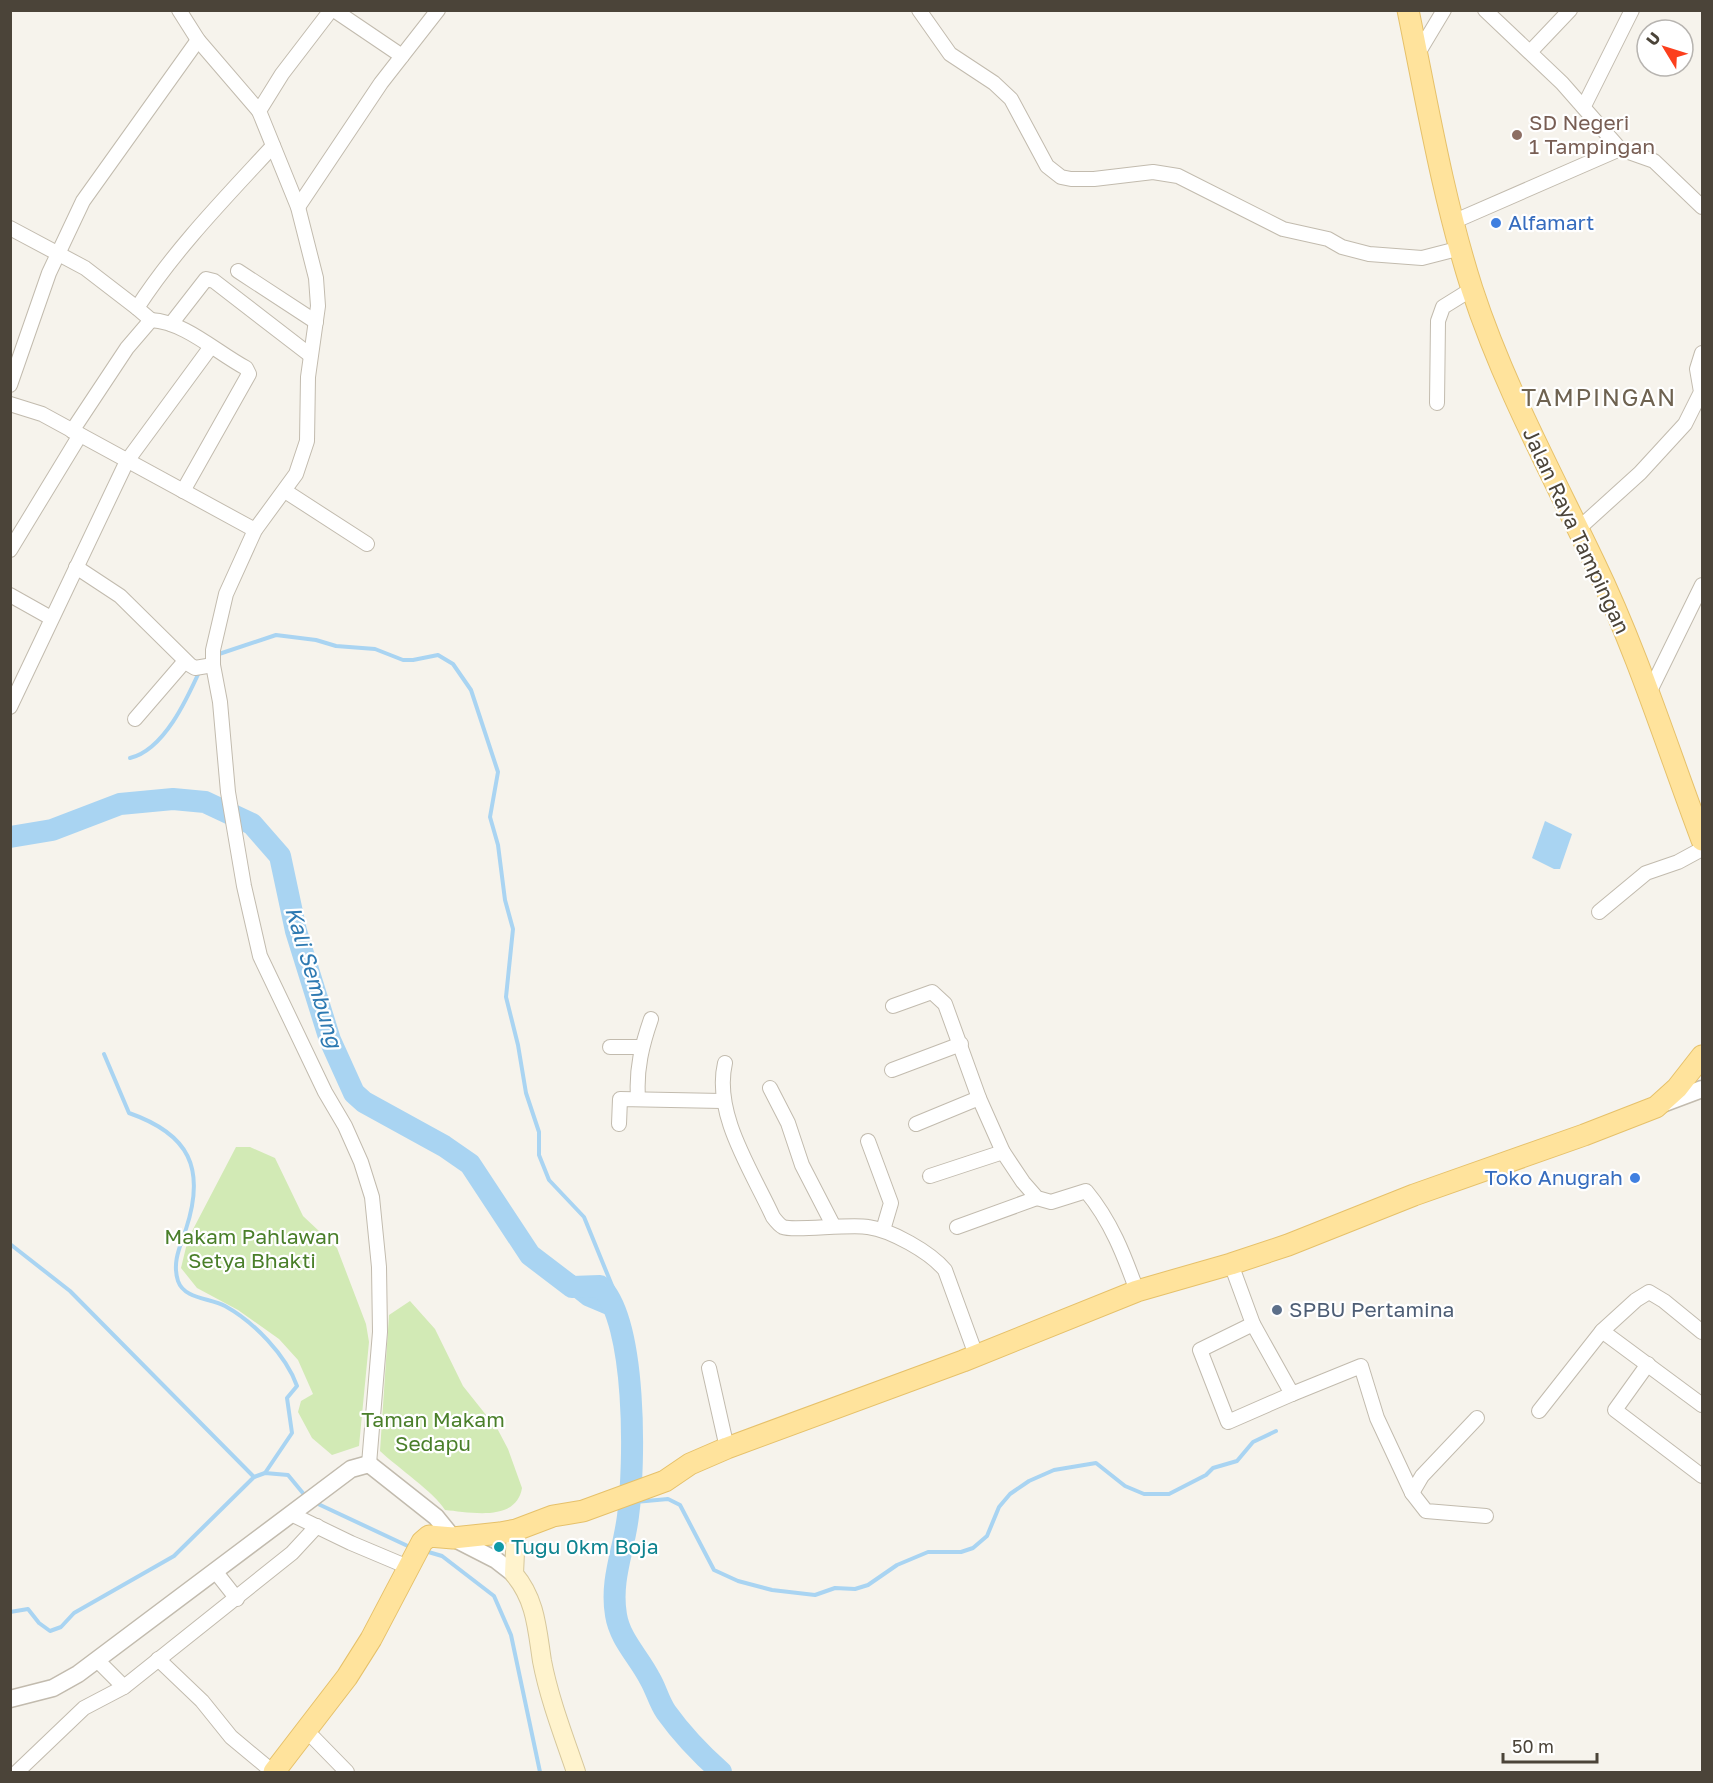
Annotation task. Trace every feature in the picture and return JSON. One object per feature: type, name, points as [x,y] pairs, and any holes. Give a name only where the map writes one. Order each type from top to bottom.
[{"type":"main road","name":"Jalan Raya Tampingan","points":[[1408,10],[1435,142],[1472,289],[1533,440],[1594,561],[1648,693],[1702,840]]},
{"type":"main road","points":[[274,1773],[307,1731],[371,1639],[390,1607],[422,1542],[429,1536],[453,1538],[516,1530],[976,1355],[1137,1291],[1231,1264],[1656,1107],[1677,1088],[1702,1056]]},
{"type":"main road","points":[[516,1530],[513,1574],[523,1585],[534,1611],[540,1632],[542,1661],[576,1773]]},
{"type":"street","points":[[135,719],[204,662],[226,594],[255,530],[296,474],[307,441],[310,355],[318,306],[316,278],[298,207],[259,111],[198,40],[179,10]]},
{"type":"street","points":[[259,111],[282,74],[332,10],[402,56]]},
{"type":"street","points":[[298,207],[381,83],[438,10]]},
{"type":"street","points":[[919,10],[950,54],[994,83],[1011,99],[1047,166],[1061,177],[1094,178],[1153,172],[1178,176],[1283,229],[1328,239],[1342,247],[1370,254],[1422,258],[1461,248]]},
{"type":"street","points":[[1417,55],[1444,10]]},
{"type":"street","points":[[1485,10],[1531,51],[1584,106],[1620,149],[1654,160],[1702,207]]},
{"type":"street","points":[[1531,51],[1570,10]]},
{"type":"street","points":[[1584,106],[1632,10]]},
{"type":"street","points":[[10,385],[58,254],[82,201],[198,40]]},
{"type":"street","points":[[137,308],[213,212],[273,146]]},
{"type":"street","points":[[1455,221],[1620,149]]},
{"type":"street","points":[[10,228],[85,268],[151,320],[171,324],[246,368],[249,374],[183,491]]},
{"type":"street","points":[[238,271],[316,322]]},
{"type":"street","points":[[171,324],[206,279],[214,281],[310,355]]},
{"type":"street","points":[[1437,403],[1438,321],[1443,308],[1472,289]]},
{"type":"street","points":[[11,549],[127,348],[151,320]]},
{"type":"street","points":[[10,707],[127,461],[210,348]]},
{"type":"street","points":[[1577,530],[1640,473],[1685,424],[1701,392],[1696,369],[1702,353]]},
{"type":"street","points":[[10,404],[42,414],[255,530]]},
{"type":"street","points":[[285,491],[367,544]]},
{"type":"street","points":[[76,567],[120,596],[204,662],[220,702],[228,792],[244,886],[260,956],[325,1092],[345,1126],[361,1162],[372,1197],[379,1267],[380,1332],[369,1464]]},
{"type":"street","points":[[1648,693],[1702,585]]},
{"type":"street","points":[[10,595],[51,618]]},
{"type":"street","points":[[1599,912],[1646,873],[1678,862],[1702,849]]},
{"type":"street","points":[[893,1006],[932,992],[945,1004],[979,1098],[1003,1152],[1037,1198]]},
{"type":"street","points":[[638,1097],[636,1076],[641,1047],[651,1018]]},
{"type":"street","points":[[892,1070],[961,1044]]},
{"type":"street","points":[[610,1047],[641,1047]]},
{"type":"street","points":[[725,1063],[721,1078],[722,1101],[754,1176],[779,1223],[787,1228],[833,1225],[883,1230],[935,1258],[945,1270],[976,1355]]},
{"type":"street","points":[[770,1088],[788,1123],[802,1165],[833,1225]]},
{"type":"street","points":[[1656,1107],[1702,1089]]},
{"type":"street","points":[[619,1124],[620,1099],[638,1097],[722,1101]]},
{"type":"street","points":[[916,1124],[979,1098]]},
{"type":"street","points":[[868,1141],[891,1203],[883,1230]]},
{"type":"street","points":[[930,1176],[1003,1152]]},
{"type":"street","points":[[957,1227],[1037,1198],[1051,1202],[1086,1191],[1099,1206],[1121,1246],[1137,1291]]},
{"type":"street","points":[[1231,1264],[1253,1324],[1292,1394]]},
{"type":"street","points":[[1539,1411],[1602,1331],[1636,1300],[1649,1292],[1664,1301],[1702,1332]]},
{"type":"street","points":[[1253,1324],[1200,1350],[1228,1422],[1361,1366],[1377,1418],[1412,1493],[1426,1511],[1486,1516]]},
{"type":"street","points":[[1602,1331],[1702,1405]]},
{"type":"street","points":[[1648,1364],[1615,1410],[1702,1476]]},
{"type":"street","points":[[709,1368],[727,1448]]},
{"type":"street","points":[[1412,1493],[1422,1476],[1477,1418]]},
{"type":"street","points":[[10,1699],[53,1688],[98,1661],[351,1469],[369,1464]]},
{"type":"street","points":[[369,1464],[436,1517],[453,1538],[496,1560],[513,1574]]},
{"type":"street","points":[[295,1511],[317,1526],[409,1566]]},
{"type":"street","points":[[17,1773],[84,1708],[124,1687],[231,1604],[292,1553],[317,1526]]},
{"type":"street","points":[[215,1571],[231,1604]]},
{"type":"street","points":[[158,1659],[202,1701],[231,1737],[274,1773]]},
{"type":"street","points":[[98,1661],[124,1687]]},
{"type":"street","points":[[307,1731],[346,1773]]},
{"type":"green space","name":"Makam Pahlawan Setya Bhakti","points":[[236,1147],[250,1147],[275,1158],[303,1216],[337,1248],[366,1324],[369,1342],[359,1446],[332,1455],[312,1438],[298,1412],[301,1401],[313,1394],[298,1360],[279,1339],[238,1310],[197,1288],[181,1268],[188,1239]]},
{"type":"green space","name":"Taman Makam Sedapu","points":[[410,1301],[435,1329],[463,1386],[498,1430],[508,1449],[522,1488],[518,1499],[501,1511],[478,1513],[445,1510],[424,1488],[380,1451],[389,1315]]},
{"type":"water","points":[[1545,821],[1572,834],[1560,869],[1554,869],[1532,858]]},
{"type":"waterway","points":[[216,655],[276,635],[316,640],[336,646],[375,649],[403,660],[438,655],[453,664],[471,690],[498,772],[490,817],[498,845],[505,900],[513,929],[506,997],[518,1045],[526,1093],[539,1132],[539,1155],[549,1180],[584,1217],[613,1288],[609,1295]]},
{"type":"waterway","points":[[130,758],[142,753],[164,734],[181,708],[200,670]]},
{"type":"waterway","name":"Kali Sembung","points":[[10,837],[52,830],[120,804],[173,799],[205,802],[252,824],[280,856],[296,931],[330,1040],[354,1093],[364,1102],[444,1146],[470,1164],[530,1255],[572,1287],[600,1286],[612,1304],[621,1330],[627,1361],[632,1430],[630,1493],[615,1590],[618,1624],[630,1648],[646,1671],[666,1712],[692,1744],[721,1772]]},
{"type":"waterway","points":[[104,1054],[129,1113],[166,1131],[179,1143],[188,1156],[193,1171],[192,1207],[176,1261],[176,1274],[181,1287],[192,1295],[225,1306],[258,1330],[277,1351],[297,1386],[287,1398],[292,1433],[265,1473]]},
{"type":"waterway","points":[[10,1244],[70,1291],[254,1477]]},
{"type":"waterway","name":"Kali Sembung","points":[[572,1287],[587,1299],[613,1310]]},
{"type":"waterway","points":[[635,1502],[668,1499],[680,1505],[714,1570],[738,1581],[772,1590],[815,1595],[835,1588],[855,1589],[868,1585],[897,1565],[928,1552],[961,1552],[973,1548],[987,1536],[999,1507],[1010,1494],[1029,1481],[1054,1470],[1096,1463],[1125,1486],[1144,1494],[1169,1494],[1206,1475],[1213,1468],[1237,1461],[1253,1442],[1276,1431]]},
{"type":"waterway","points":[[10,1612],[28,1609],[39,1623],[50,1631],[61,1627],[74,1613],[174,1556],[254,1477],[265,1473],[288,1475],[307,1498]]},
{"type":"waterway","points":[[316,1503],[412,1548]]},
{"type":"waterway","points":[[425,1551],[442,1556],[494,1596],[511,1635],[540,1772]]},
{"type":"place","name":"SD Negeri 1 Tampingan","points":[[1517,135]]},
{"type":"place","name":"Alfamart","points":[[1496,223]]},
{"type":"place","name":"Toko Anugrah","points":[[1635,1178]]},
{"type":"place","name":"SPBU Pertamina","points":[[1277,1310]]},
{"type":"place","name":"Tugu 0km Boja","points":[[499,1547]]},
{"type":"district","name":"TAMPINGAN","points":[[1599,398]]}]
